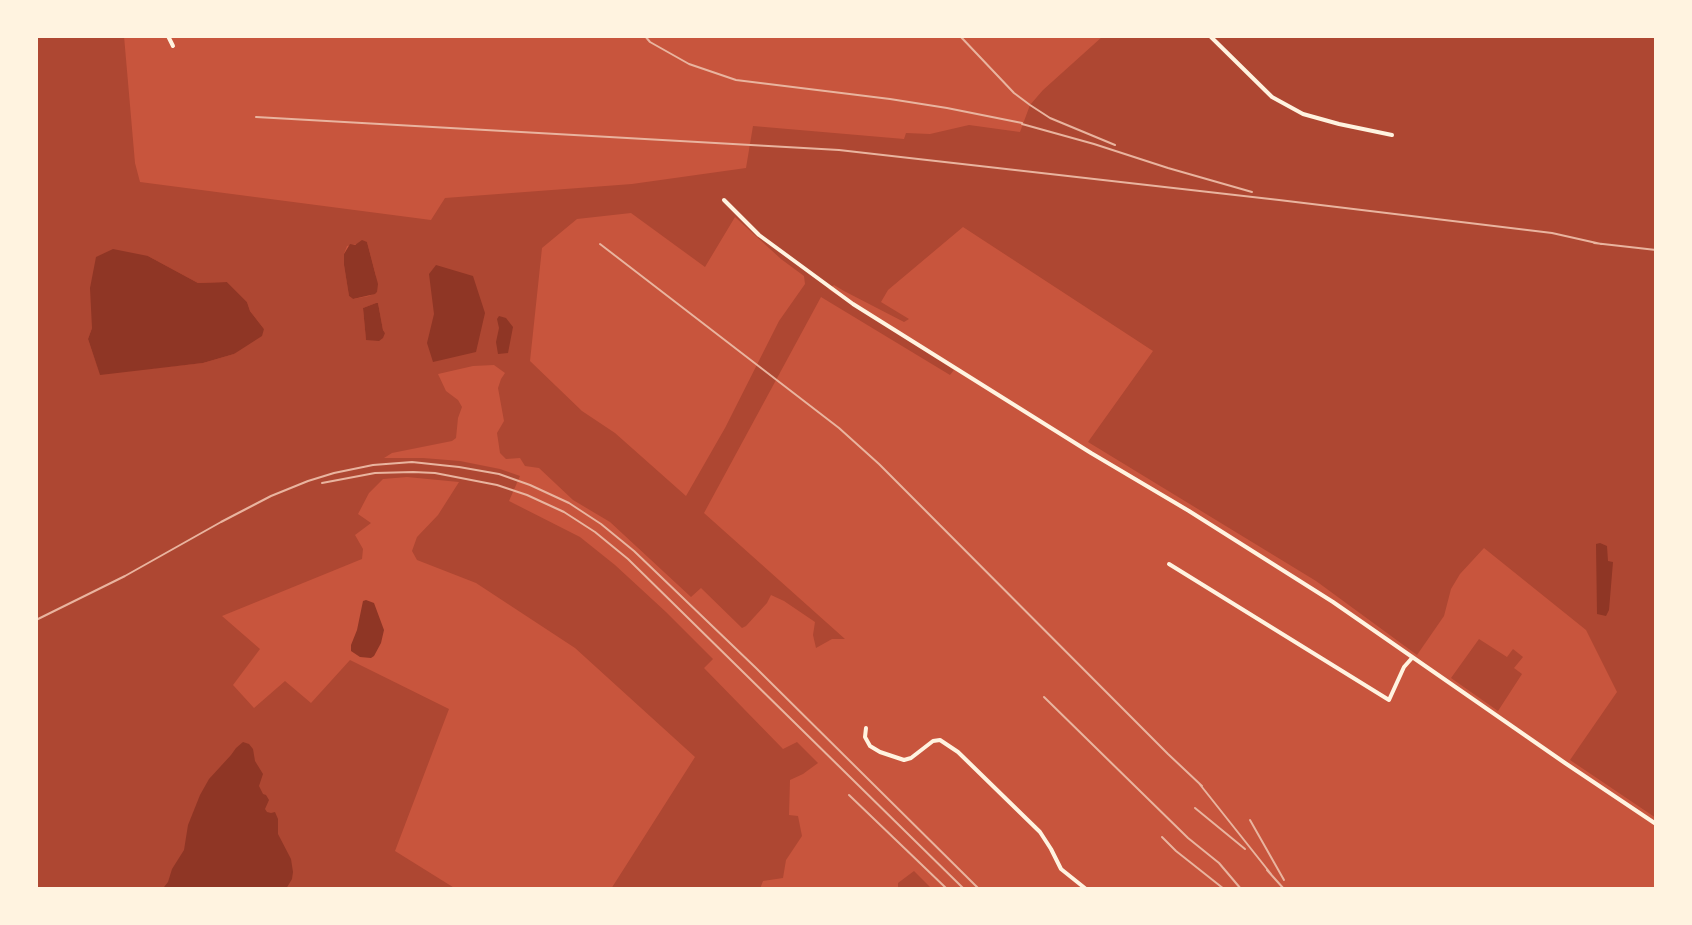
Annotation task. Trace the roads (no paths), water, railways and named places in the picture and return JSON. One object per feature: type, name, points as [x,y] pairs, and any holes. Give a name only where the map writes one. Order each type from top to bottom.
[{"type":"street","points":[[168,36],[173,46]]},
{"type":"street","points":[[1210,36],[1272,97],[1303,114],[1338,124],[1392,135]]},
{"type":"street","points":[[724,200],[759,236],[853,304],[1333,602],[1656,824]]},
{"type":"street","points":[[1169,564],[1388,700],[1404,667],[1412,658]]},
{"type":"street","points":[[866,728],[865,737],[870,746],[880,752],[904,760],[912,758],[933,741],[940,740],[958,752],[1040,832],[1061,869],[1086,889]]},
{"type":"railway","points":[[645,36],[650,42],[689,64],[736,80],[890,99],[1022,123],[1252,192]]},
{"type":"railway","points":[[960,36],[1014,93],[1030,105],[1050,118],[1115,145]]},
{"type":"railway","points":[[256,117],[839,150],[1552,233],[1601,244]]},
{"type":"railway","points":[[1594,243],[1656,250]]},
{"type":"railway","points":[[600,244],[839,428],[879,464],[1202,786]]},
{"type":"railway","points":[[36,620],[125,576],[271,496],[308,481],[334,473],[373,465],[412,462],[499,474],[530,485],[569,503],[601,524],[634,551],[756,668],[979,889]]},
{"type":"railway","points":[[322,483],[375,473],[435,473],[497,485],[527,495],[564,512],[595,532],[628,559],[964,889]]},
{"type":"railway","points":[[1044,697],[1188,838],[1219,863],[1241,889]]},
{"type":"railway","points":[[1198,782],[1271,874]]},
{"type":"railway","points":[[849,795],[947,889]]},
{"type":"railway","points":[[1195,808],[1245,849]]},
{"type":"railway","points":[[1250,820],[1284,880]]},
{"type":"railway","points":[[1162,837],[1176,851],[1224,889]]},
{"type":"railway","points":[[1267,870],[1284,889]]}]
